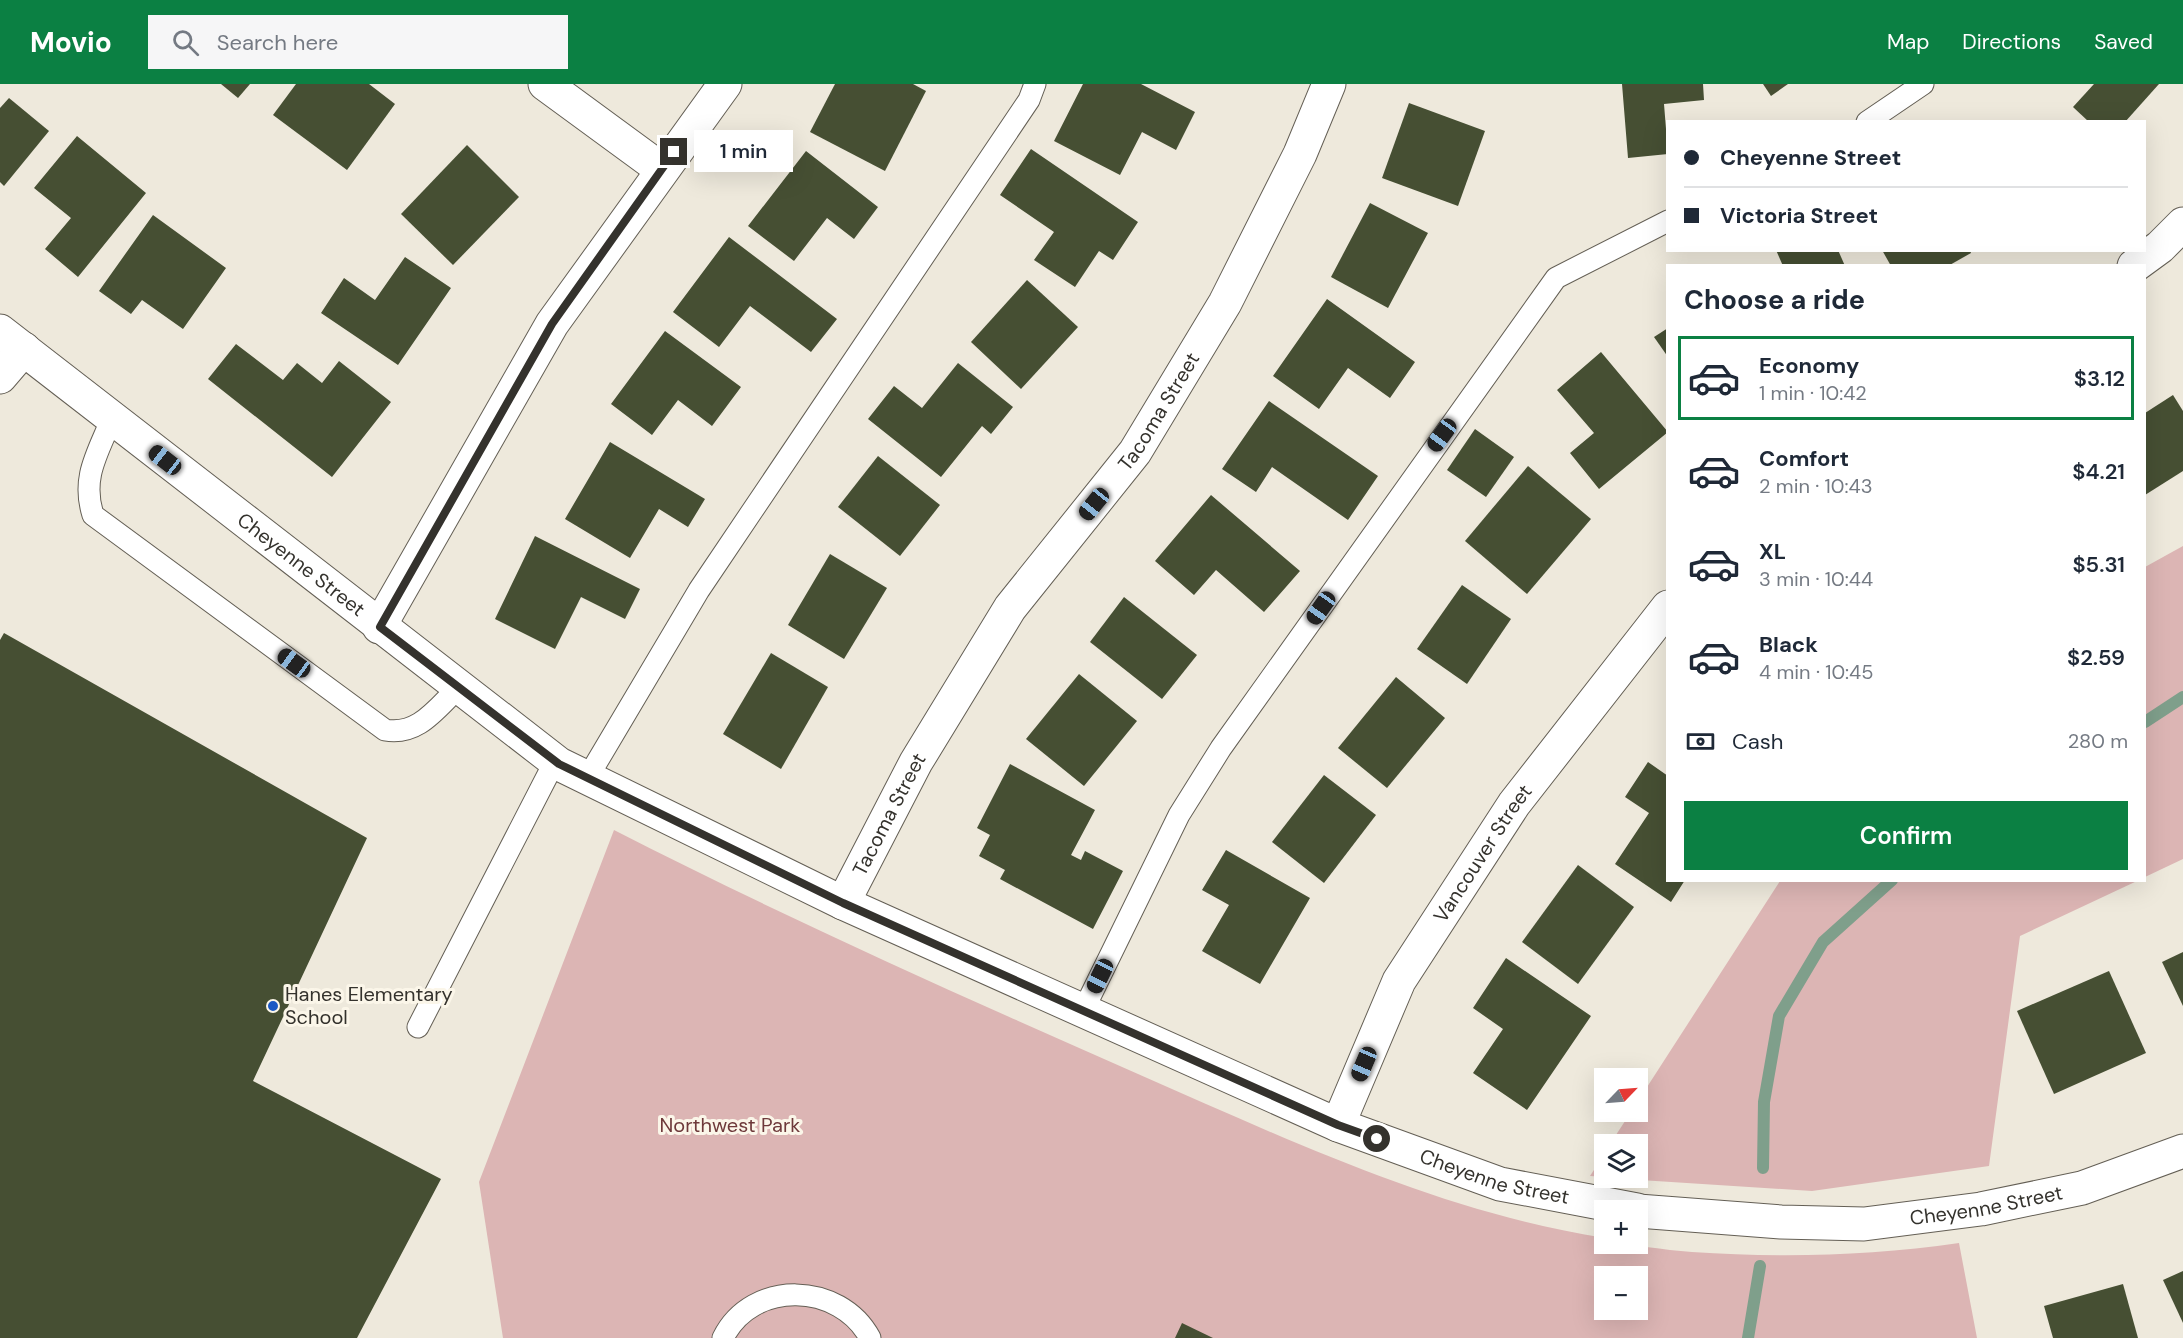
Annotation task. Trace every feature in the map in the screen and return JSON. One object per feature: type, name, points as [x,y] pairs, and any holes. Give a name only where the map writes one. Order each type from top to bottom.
[{"type":"street","points":[[545,84],[661,169]]},
{"type":"street","points":[[380,627],[552,324],[661,169],[725,84]]},
{"type":"street","name":"Tacoma Street","points":[[843,903],[916,762],[1010,608],[1135,452],[1225,303],[1300,154],[1329,84]]},
{"type":"street","points":[[2137,264],[2160,247],[2183,224]]},
{"type":"street","points":[[0,377],[12,340]]},
{"type":"street","name":"Cheyenne Street","points":[[12,340],[555,761],[843,903],[1338,1125],[1500,1184],[1594,1202]]},
{"type":"street","name":"Vancouver Street","points":[[1338,1125],[1399,981],[1514,804],[1666,610]]},
{"type":"street","name":"Cheyenne Street","points":[[1648,1212],[1781,1222],[1864,1224],[1981,1209],[2082,1188],[2183,1151]]},
{"type":"lane","points":[[588,777],[699,590],[1029,100],[1035,84]]},
{"type":"lane","points":[[1871,120],[1923,84]]},
{"type":"lane","points":[[1083,1011],[1179,815],[1221,748],[1556,278],[1666,222]]},
{"type":"lane","points":[[112,418],[88,479],[87,496],[93,515],[385,730],[401,733],[421,723],[458,688]]},
{"type":"lane","points":[[418,1027],[555,761]]},
{"type":"lane","points":[[723,1338],[738,1317],[755,1304],[797,1293],[818,1296],[838,1305],[856,1318],[870,1338]]},
{"type":"green space","points":[[2183,546],[2183,859],[2146,877],[2146,566]]},
{"type":"green space","name":"Northwest Park","points":[[614,830],[874,956],[1251,1124],[1366,1171],[1425,1192],[1484,1211],[1594,1236],[1594,1254],[1648,1254],[1648,1247],[1759,1255],[1826,1255],[1892,1251],[1959,1243],[1977,1338],[503,1338],[479,1182]]},
{"type":"green space","points":[[1779,882],[2135,882],[2020,936],[1989,1166],[1812,1191],[1648,1180],[1648,1134],[1617,1134],[1624,1122],[1648,1122],[1648,1086]]},
{"type":"building","points":[[221,84],[250,84],[238,98]]},
{"type":"building","points":[[296,84],[369,84],[395,104],[347,170],[273,115]]},
{"type":"building","points":[[835,84],[913,84],[926,91],[885,171],[810,132]]},
{"type":"building","points":[[1083,84],[1141,84],[1195,112],[1176,150],[1142,132],[1120,175],[1054,141]]},
{"type":"building","points":[[1622,84],[1703,84],[1704,100],[1664,104],[1666,154],[1628,158]]},
{"type":"building","points":[[1763,84],[1788,84],[1771,96]]},
{"type":"building","points":[[2094,84],[2159,84],[2127,120],[2087,120],[2073,107]]},
{"type":"building","points":[[9,98],[49,131],[4,186],[0,182],[0,108]]},
{"type":"building","points":[[1409,103],[1485,131],[1458,206],[1382,178]]},
{"type":"building","points":[[77,136],[146,193],[78,277],[45,249],[71,218],[34,188]]},
{"type":"building","points":[[467,145],[519,197],[453,265],[401,214]]},
{"type":"building","points":[[1031,149],[1138,222],[1113,260],[1099,251],[1075,287],[1034,260],[1054,232],[1000,195]]},
{"type":"building","points":[[806,151],[878,207],[854,239],[827,218],[794,261],[748,226]]},
{"type":"building","points":[[1370,203],[1428,233],[1388,308],[1331,277]]},
{"type":"building","points":[[153,215],[226,268],[183,329],[142,300],[131,314],[99,291]]},
{"type":"building","points":[[729,237],[837,319],[811,352],[750,306],[719,347],[673,312]]},
{"type":"building","points":[[1777,252],[1839,252],[1844,264],[1782,264]]},
{"type":"building","points":[[1883,252],[1971,253],[1952,264],[1890,264]]},
{"type":"building","points":[[405,257],[451,288],[398,365],[321,313],[344,278],[375,300]]},
{"type":"building","points":[[1027,280],[1078,327],[1021,389],[971,342]]},
{"type":"building","points":[[1327,299],[1415,362],[1390,398],[1348,368],[1319,409],[1273,376]]},
{"type":"building","points":[[1666,329],[1666,354],[1654,337]]},
{"type":"building","points":[[665,331],[741,387],[712,426],[678,400],[652,435],[611,404]]},
{"type":"building","points":[[236,344],[283,380],[297,363],[322,383],[339,361],[391,402],[332,477],[208,379]]},
{"type":"building","points":[[1601,352],[1666,430],[1666,434],[1599,489],[1570,453],[1594,433],[1557,390]]},
{"type":"building","points":[[958,363],[1013,407],[991,434],[982,426],[941,477],[868,419],[894,386],[922,408]]},
{"type":"building","points":[[2173,395],[2183,411],[2183,471],[2146,494],[2146,412]]},
{"type":"building","points":[[1269,401],[1378,476],[1348,520],[1272,467],[1256,492],[1222,469]]},
{"type":"building","points":[[1475,429],[1514,457],[1486,497],[1447,470]]},
{"type":"building","points":[[610,442],[705,499],[688,527],[659,509],[630,558],[565,519]]},
{"type":"building","points":[[878,456],[940,505],[900,556],[838,507]]},
{"type":"building","points":[[1528,466],[1591,519],[1527,594],[1465,541]]},
{"type":"building","points":[[1211,495],[1300,571],[1264,612],[1216,570],[1194,595],[1155,561]]},
{"type":"building","points":[[535,536],[640,589],[625,619],[581,597],[555,649],[495,619]]},
{"type":"building","points":[[830,554],[887,588],[844,659],[788,625]]},
{"type":"building","points":[[1462,585],[1511,619],[1467,684],[1417,649]]},
{"type":"building","points":[[1124,597],[1197,655],[1162,699],[1090,642]]},
{"type":"building","points":[[4,633],[367,838],[253,1081],[441,1179],[357,1338],[0,1338],[0,640]]},
{"type":"building","points":[[771,653],[828,687],[781,769],[723,734]]},
{"type":"building","points":[[1079,674],[1137,721],[1084,786],[1026,739]]},
{"type":"building","points":[[1396,677],[1445,718],[1387,788],[1338,748]]},
{"type":"building","points":[[1648,762],[1666,775],[1666,882],[1684,882],[1671,902],[1615,864],[1649,813],[1625,797]]},
{"type":"building","points":[[1010,764],[1095,810],[1071,855],[1081,860],[1085,851],[1123,871],[1093,929],[1000,879],[1005,870],[979,856],[990,835],[977,828]]},
{"type":"building","points":[[1324,775],[1376,815],[1324,883],[1272,842]]},
{"type":"building","points":[[1226,850],[1310,898],[1260,984],[1202,951],[1229,905],[1202,890]]},
{"type":"building","points":[[1578,865],[1634,907],[1578,984],[1522,942]]},
{"type":"building","points":[[2183,952],[2183,1006],[2162,962]]},
{"type":"building","points":[[1506,958],[1591,1016],[1527,1110],[1473,1073],[1503,1029],[1473,1008]]},
{"type":"building","points":[[2109,971],[2146,1053],[2054,1094],[2017,1011]]},
{"type":"building","points":[[2183,1271],[2183,1323],[2163,1280]]},
{"type":"building","points":[[2123,1284],[2138,1338],[2053,1338],[2044,1306]]},
{"type":"building","points":[[1182,1323],[1213,1338],[1175,1338]]},
{"type":"waterway","points":[[2146,721],[2183,697]]},
{"type":"waterway","points":[[1763,1168],[1764,1102],[1779,1016],[1823,942],[1890,882]]},
{"type":"waterway","points":[[1748,1338],[1760,1266]]},
{"type":"place","name":"Hanes Elementary School","points":[[273,1006]]},
{"type":"route","points":[[674,152],[552,324],[380,627],[559,764],[843,903],[1338,1125],[1377,1139]]}]
